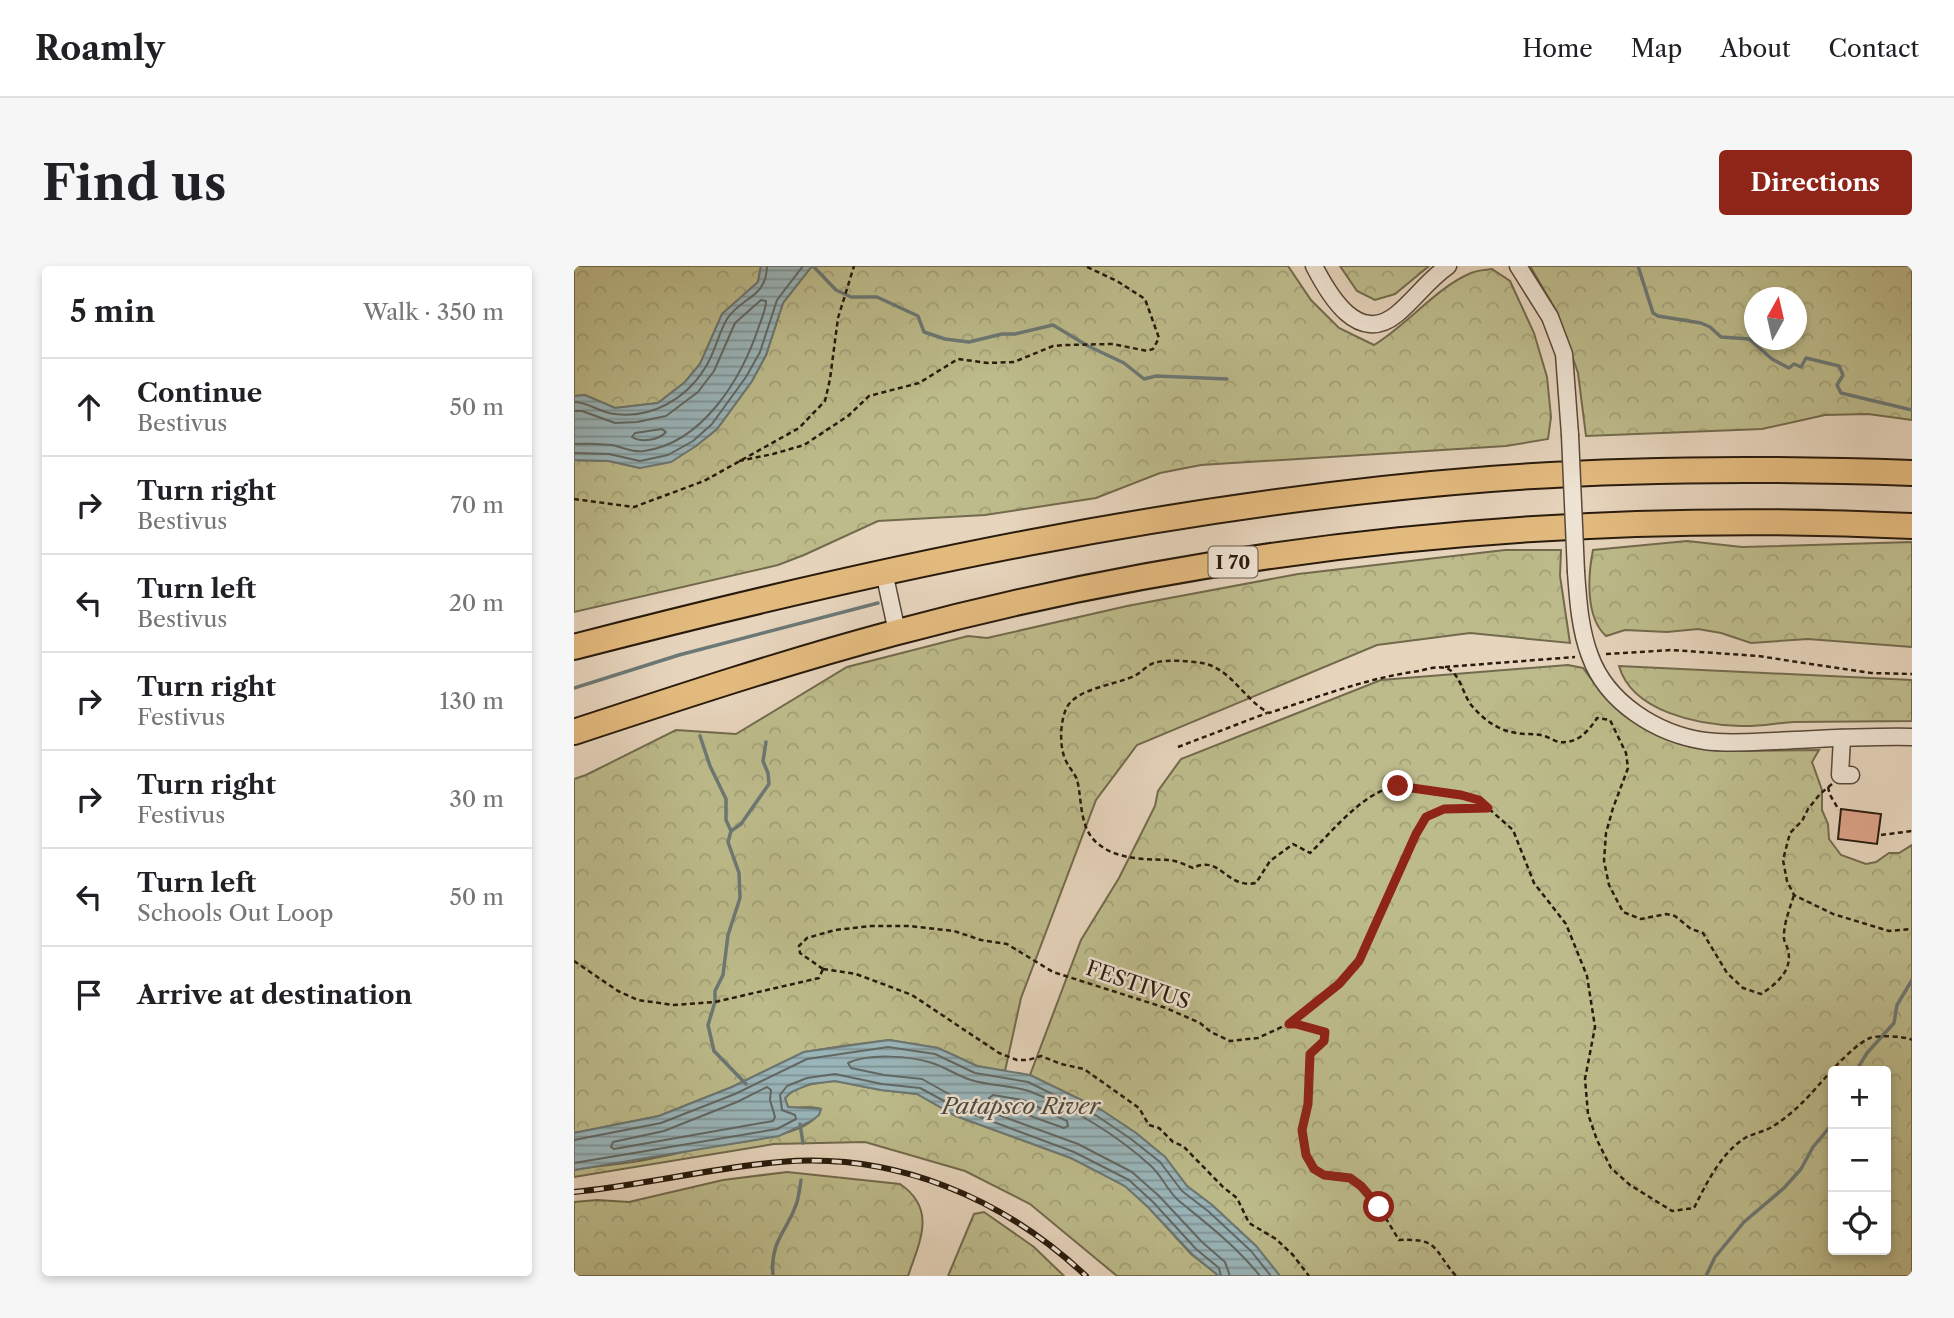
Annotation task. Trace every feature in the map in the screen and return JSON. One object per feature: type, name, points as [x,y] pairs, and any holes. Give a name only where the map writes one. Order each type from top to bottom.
[{"type":"highway","points":[[574,647],[884,572],[1052,539],[1264,503],[1451,483],[1608,472],[1708,470],[1912,474]]},
{"type":"highway","name":"I 70","points":[[574,732],[705,689],[897,632],[1060,594],[1172,572],[1366,544],[1490,532],[1723,522],[1912,526]]},
{"type":"lane","points":[[1314,266],[1339,307],[1362,323],[1374,324],[1385,322],[1396,315],[1422,287],[1448,266]]},
{"type":"lane","points":[[1518,266],[1541,300],[1564,354],[1579,607],[1590,655],[1597,671],[1623,704],[1658,727],[1681,735],[1724,743],[1912,737]]},
{"type":"lane","points":[[884,572],[897,632]]},
{"type":"lane","points":[[1842,738],[1840,775],[1851,775]]},
{"type":"path","points":[[574,499],[634,506],[704,481],[799,428],[825,401],[838,318],[854,266]]},
{"type":"path","points":[[738,461],[804,444],[848,416],[863,399],[919,383],[958,359],[988,363],[1014,362],[1053,346],[1067,345],[1113,344],[1147,351],[1153,349],[1159,338],[1145,299],[1117,281],[1085,266]]},
{"type":"path","points":[[1178,747],[1331,691],[1401,673],[1443,667],[1672,650],[1758,656],[1871,673],[1912,674]]},
{"type":"path","points":[[1269,713],[1256,706],[1236,682],[1205,664],[1153,663],[1115,684],[1082,692],[1066,707],[1061,737],[1066,761],[1076,775],[1083,822],[1089,833],[1097,843],[1123,856],[1151,861],[1171,860],[1193,868],[1202,863],[1212,864],[1228,877],[1245,885],[1256,883],[1270,860],[1293,844],[1310,853],[1357,805],[1377,793],[1398,786],[1479,800],[1513,830],[1534,883],[1566,924],[1587,976],[1595,1027],[1586,1079],[1588,1114],[1597,1140],[1611,1168],[1630,1185],[1672,1211],[1694,1208],[1709,1179],[1744,1139],[1785,1118],[1852,1052],[1872,1037],[1906,1036],[1912,1040]]},
{"type":"path","points":[[1443,667],[1455,676],[1470,705],[1490,723],[1506,731],[1541,735],[1557,742],[1569,741],[1587,733],[1597,718],[1610,720],[1626,753],[1628,768],[1606,833],[1604,861],[1609,885],[1623,912],[1641,919],[1666,914],[1675,916],[1691,929],[1703,933],[1727,973],[1743,988],[1761,995],[1779,982],[1787,968],[1789,952],[1784,937],[1794,895]]},
{"type":"path","points":[[1839,810],[1828,787],[1790,833],[1783,860],[1787,881],[1794,895],[1833,914],[1889,931],[1912,929]]},
{"type":"path","name":"FESTIVUS","points":[[822,969],[800,953],[799,946],[807,938],[835,930],[871,926],[948,930],[981,940],[1007,944],[1052,972],[1166,1008],[1200,1023],[1230,1041],[1258,1038],[1289,1024],[1330,992],[1359,961],[1426,817],[1444,809],[1488,808]]},
{"type":"path","points":[[1881,835],[1912,831]]},
{"type":"path","points":[[574,961],[618,991],[638,1000],[673,1005],[702,1004],[778,989],[819,978],[822,969],[856,974],[912,995],[999,1053],[1017,1060],[1041,1056],[1095,1074],[1139,1108],[1149,1125],[1159,1128],[1173,1142],[1183,1146],[1237,1198],[1249,1223],[1276,1239],[1309,1276]]},
{"type":"path","points":[[1289,1024],[1325,1032],[1324,1041],[1310,1054],[1308,1104],[1302,1130],[1306,1155],[1314,1169],[1324,1175],[1350,1178],[1361,1186],[1379,1207],[1399,1240],[1421,1239],[1434,1246],[1456,1276]]},
{"type":"green space","points":[[574,266],[761,266],[758,282],[722,314],[700,364],[685,382],[658,403],[615,408],[585,395],[574,396]]},
{"type":"green space","points":[[812,266],[1288,266],[1311,300],[1339,328],[1374,345],[1458,279],[1473,272],[1492,269],[1510,281],[1534,333],[1547,377],[1551,417],[1548,439],[1506,446],[1201,465],[1160,473],[1096,498],[985,515],[878,521],[778,565],[574,612],[574,460],[609,461],[640,468],[696,446],[717,429],[752,381],[766,355],[783,303]]},
{"type":"green space","points":[[1340,266],[1429,266],[1395,294],[1375,300],[1357,291]]},
{"type":"green space","points":[[1530,266],[1912,266],[1912,420],[1868,414],[1825,415],[1762,429],[1586,436],[1578,373],[1557,312]]},
{"type":"green space","points":[[1687,541],[1742,547],[1912,542],[1912,647],[1808,639],[1751,643],[1698,629],[1667,632],[1625,630],[1606,636],[1599,628],[1591,607],[1589,583],[1593,550]]},
{"type":"green space","points":[[1505,550],[1561,550],[1560,576],[1570,643],[1470,633],[1377,645],[1137,745],[1096,800],[1021,998],[1005,1071],[977,1066],[938,1048],[889,1040],[843,1046],[804,1052],[732,1087],[659,1116],[574,1133],[574,779],[676,730],[736,734],[847,667],[968,636],[987,638],[1127,606],[1298,574]]},
{"type":"green space","points":[[1568,665],[1583,668],[1604,696],[1617,708],[1667,738],[1690,747],[1743,751],[1819,750],[1812,762],[1822,790],[1822,810],[1828,824],[1829,839],[1841,855],[1866,864],[1876,862],[1889,853],[1899,853],[1912,845],[1912,1276],[1280,1276],[1256,1246],[1187,1186],[1165,1157],[1136,1133],[1100,1109],[1030,1075],[1081,940],[1119,878],[1155,806],[1158,791],[1181,759],[1381,680]]},
{"type":"green space","points":[[1619,666],[1912,680],[1912,721],[1794,722],[1747,726],[1706,723],[1669,713],[1652,705],[1626,682]]},
{"type":"green space","points":[[835,1081],[917,1094],[956,1116],[1071,1158],[1105,1175],[1125,1186],[1191,1254],[1219,1276],[1117,1276],[1030,1204],[965,1171],[865,1142],[774,1144],[574,1177],[574,1170],[788,1132],[815,1119],[821,1109],[788,1107],[785,1098],[802,1087]]},
{"type":"green space","points":[[787,1172],[900,1184],[919,1204],[922,1215],[920,1238],[908,1276],[574,1276],[574,1202],[629,1202],[723,1180]]},
{"type":"green space","points":[[984,1212],[1034,1247],[1064,1276],[948,1276],[974,1214]]},
{"type":"water","points":[[761,266],[812,266],[783,303],[766,355],[752,381],[717,429],[671,462],[640,468],[609,461],[574,460],[574,396],[585,395],[615,408],[658,403],[685,382],[700,364],[722,314],[758,282]]},
{"type":"water","name":"Patapsco River","points":[[889,1040],[938,1048],[977,1066],[1030,1075],[1100,1109],[1165,1157],[1187,1186],[1256,1246],[1280,1276],[1219,1276],[1192,1254],[1125,1186],[1071,1158],[956,1116],[917,1094],[835,1081],[810,1084],[791,1092],[785,1098],[788,1107],[821,1109],[819,1115],[811,1121],[779,1136],[574,1170],[574,1133],[659,1116],[732,1087],[804,1052]]},
{"type":"building","points":[[1841,809],[1881,814],[1877,844],[1838,839]]},
{"type":"waterway","points":[[813,266],[836,290],[851,297],[877,297],[918,316],[924,332],[945,339],[969,342],[1053,325],[1124,363],[1144,379],[1156,376],[1227,379]]},
{"type":"waterway","points":[[1638,266],[1653,313],[1658,316],[1701,323],[1721,337],[1749,339],[1772,359],[1789,368],[1794,364],[1801,367],[1806,358],[1839,366],[1843,375],[1837,385],[1841,393],[1912,410]]},
{"type":"waterway","points":[[574,688],[679,655],[878,603]]},
{"type":"waterway","points":[[700,736],[710,766],[726,799],[726,820],[731,831]]},
{"type":"waterway","points":[[746,1084],[714,1051],[708,1025],[715,1002],[715,991],[723,975],[728,935],[740,898],[739,873],[728,842],[731,831],[741,824],[769,784],[763,761],[766,742]]},
{"type":"waterway","points":[[1859,1066],[1894,1023],[1897,1005],[1912,980]]},
{"type":"waterway","points":[[800,1124],[803,1143]]},
{"type":"waterway","points":[[1706,1276],[1715,1257],[1744,1222],[1784,1188],[1801,1169],[1813,1147],[1828,1129]]},
{"type":"waterway","points":[[773,1276],[774,1253],[793,1213],[801,1180]]},
{"type":"railway","points":[[574,1192],[780,1162],[823,1161],[865,1165],[905,1173],[945,1186],[983,1203],[1054,1248],[1086,1276]]},
{"type":"route","points":[[1379,1207],[1361,1186],[1350,1178],[1324,1175],[1314,1169],[1306,1155],[1302,1130],[1308,1104],[1310,1054],[1324,1041],[1325,1032],[1289,1024],[1339,984],[1359,961],[1426,817],[1444,809],[1488,808],[1479,800],[1461,795],[1398,786]]}]
